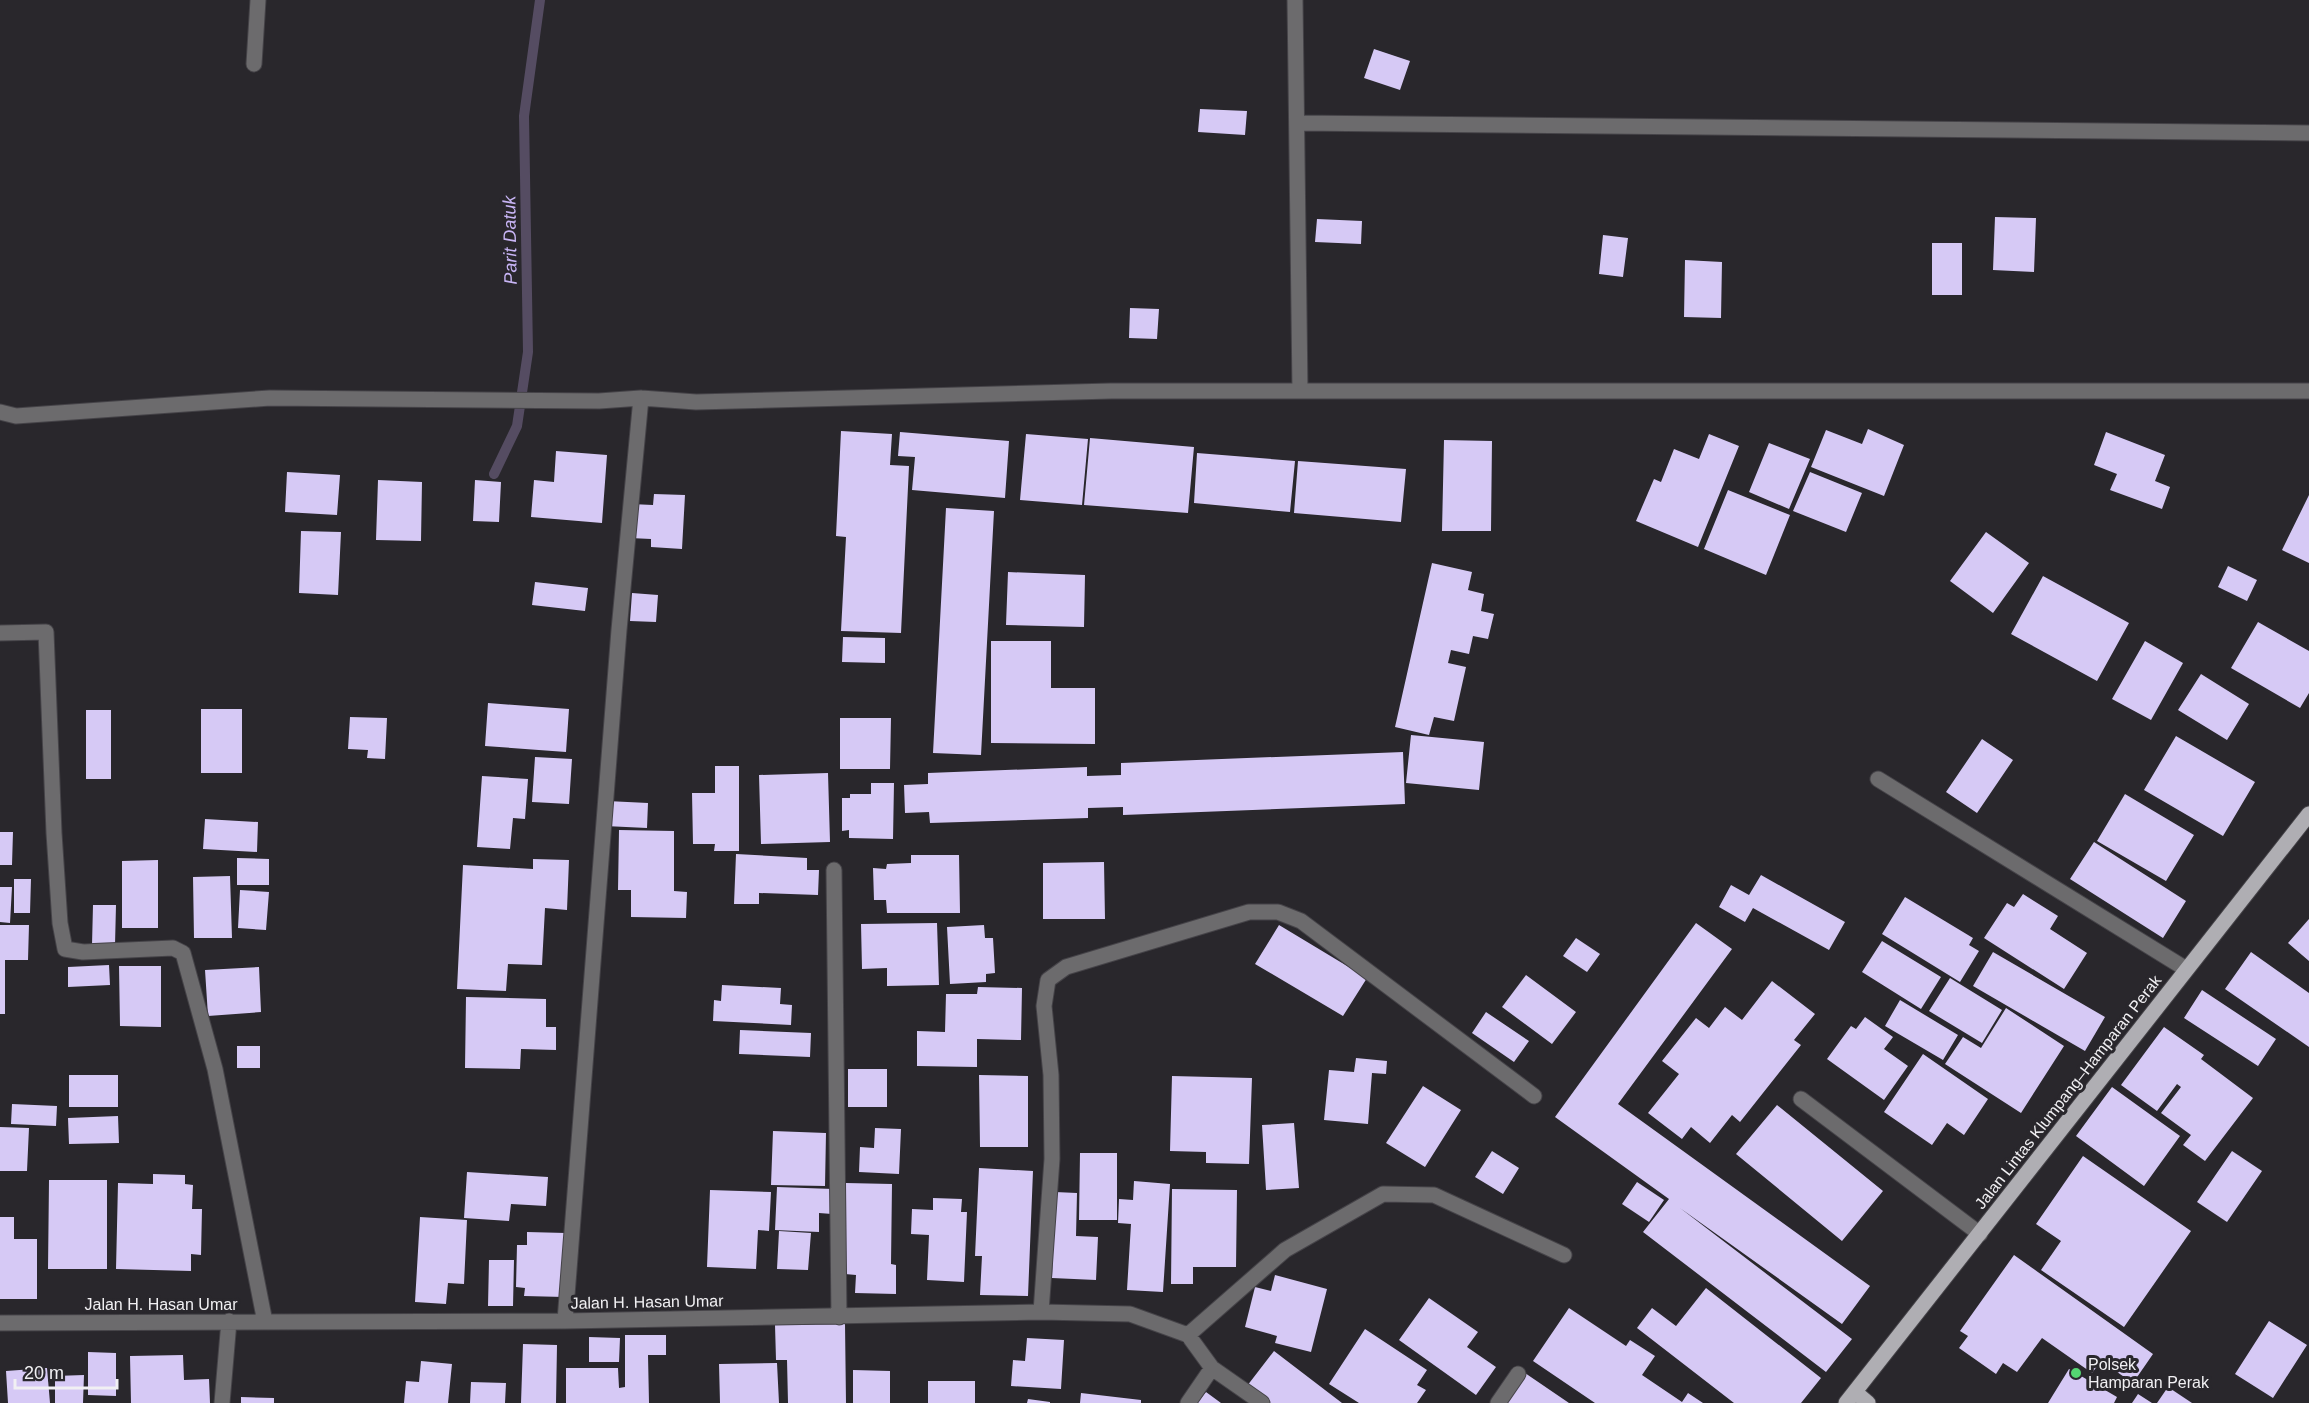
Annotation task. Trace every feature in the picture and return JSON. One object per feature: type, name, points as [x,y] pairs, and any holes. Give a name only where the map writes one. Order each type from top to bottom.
[{"type":"main road","name":"Jalan Lintas Klumpang–Hamparan Perak","points":[[1850,1397],[2309,813]]},
{"type":"main road","points":[[1850,1397],[1868,1403]]},
{"type":"street","points":[[254,64],[258,0]]},
{"type":"street","points":[[1295,0],[1300,391]]},
{"type":"street","points":[[1296,123],[2309,133]]},
{"type":"street","points":[[0,412],[16,416],[270,398],[599,401],[641,398],[696,402],[1111,391],[2309,391]]},
{"type":"street","points":[[565,1321],[619,630],[641,398]]},
{"type":"street","points":[[0,633],[46,632],[54,833],[60,923],[65,950],[83,952],[173,948],[183,953],[215,1069],[264,1322]]},
{"type":"street","points":[[1878,779],[2186,969]]},
{"type":"street","points":[[834,870],[839,1317]]},
{"type":"street","points":[[1041,1312],[1052,1158],[1051,1075],[1044,1006],[1048,980],[1066,967],[1249,912],[1278,912],[1301,921],[1534,1095]]},
{"type":"street","points":[[1801,1099],[1980,1234]]},
{"type":"street","points":[[1262,1403],[1212,1368],[1188,1335],[1285,1250],[1383,1194],[1434,1195],[1564,1255]]},
{"type":"street","name":"Jalan H. Hasan Umar","points":[[0,1323],[565,1321],[1041,1312],[1130,1314],[1188,1335]]},
{"type":"street","points":[[222,1403],[229,1321]]},
{"type":"street","points":[[1188,1403],[1212,1368]]},
{"type":"street","points":[[1498,1403],[1518,1374]]},
{"type":"building","points":[[1374,49],[1410,61],[1400,90],[1364,78]]},
{"type":"building","points":[[1200,109],[1247,111],[1245,135],[1198,132]]},
{"type":"building","points":[[1995,217],[2036,218],[2034,272],[1993,270]]},
{"type":"building","points":[[1317,219],[1362,221],[1361,244],[1315,242]]},
{"type":"building","points":[[1603,235],[1628,238],[1623,277],[1599,274]]},
{"type":"building","points":[[1932,243],[1962,243],[1962,295],[1932,295]]},
{"type":"building","points":[[1685,260],[1722,262],[1721,318],[1684,317]]},
{"type":"building","points":[[1130,308],[1159,309],[1157,339],[1129,338]]},
{"type":"building","points":[[1868,429],[1904,445],[1884,496],[1811,467],[1826,430],[1862,444]]},
{"type":"building","points":[[841,431],[892,434],[890,465],[909,466],[901,633],[841,631],[846,537],[836,536]]},
{"type":"building","points":[[900,432],[1009,441],[1005,498],[912,490],[915,457],[898,456]]},
{"type":"building","points":[[2106,432],[2165,455],[2155,481],[2170,487],[2162,509],[2110,490],[2117,474],[2094,465]]},
{"type":"building","points":[[1026,434],[1088,439],[1082,505],[1020,500]]},
{"type":"building","points":[[1709,434],[1739,446],[1698,547],[1636,521],[1654,479],[1661,482],[1674,449],[1699,459]]},
{"type":"building","points":[[1090,438],[1194,447],[1188,513],[1084,505]]},
{"type":"building","points":[[1444,440],[1492,441],[1491,531],[1442,531]]},
{"type":"building","points":[[1769,443],[1810,459],[1789,509],[1749,492]]},
{"type":"building","points":[[556,451],[607,455],[602,523],[531,517],[534,480],[554,482]]},
{"type":"building","points":[[1197,453],[1295,461],[1290,512],[1194,503]]},
{"type":"building","points":[[1298,461],[1406,469],[1401,522],[1294,513]]},
{"type":"building","points":[[287,472],[340,475],[337,515],[285,512]]},
{"type":"building","points":[[1810,472],[1862,493],[1846,532],[1793,511]]},
{"type":"building","points":[[378,480],[422,482],[421,541],[376,540]]},
{"type":"building","points":[[475,480],[501,482],[499,522],[473,521]]},
{"type":"building","points":[[1728,490],[1790,515],[1766,575],[1704,549]]},
{"type":"building","points":[[654,494],[685,495],[682,549],[651,547],[651,539],[630,538],[631,504],[653,505]]},
{"type":"building","points":[[2309,495],[2309,563],[2282,550]]},
{"type":"building","points":[[946,508],[994,511],[981,755],[933,753]]},
{"type":"building","points":[[301,531],[341,532],[338,595],[299,593]]},
{"type":"building","points":[[1986,532],[2029,563],[1993,613],[1950,581]]},
{"type":"building","points":[[1432,563],[1472,572],[1468,590],[1484,594],[1481,611],[1494,614],[1488,639],[1473,636],[1469,654],[1451,650],[1448,663],[1466,667],[1454,721],[1434,717],[1429,735],[1395,727]]},
{"type":"building","points":[[2228,566],[2257,580],[2247,601],[2218,587]]},
{"type":"building","points":[[1008,572],[1085,575],[1084,627],[1006,625]]},
{"type":"building","points":[[2043,576],[2129,623],[2097,681],[2011,634]]},
{"type":"building","points":[[535,582],[588,588],[585,611],[532,605]]},
{"type":"building","points":[[632,593],[658,595],[656,622],[630,621]]},
{"type":"building","points":[[2258,622],[2309,651],[2309,693],[2300,708],[2231,668]]},
{"type":"building","points":[[843,637],[885,638],[885,663],[842,662]]},
{"type":"building","points":[[991,641],[1051,641],[1051,688],[1095,688],[1095,744],[991,743]]},
{"type":"building","points":[[2145,641],[2183,663],[2151,720],[2112,699]]},
{"type":"building","points":[[2201,674],[2249,704],[2227,740],[2178,710]]},
{"type":"building","points":[[488,703],[569,709],[566,752],[485,746]]},
{"type":"building","points":[[201,709],[242,709],[242,773],[201,773]]},
{"type":"building","points":[[86,710],[111,710],[111,779],[86,779]]},
{"type":"building","points":[[350,717],[387,718],[385,759],[367,758],[368,750],[348,749]]},
{"type":"building","points":[[840,718],[891,718],[890,769],[840,769]]},
{"type":"building","points":[[1411,735],[1484,742],[1479,790],[1406,783]]},
{"type":"building","points":[[2176,736],[2255,782],[2223,836],[2144,790]]},
{"type":"building","points":[[1982,739],[2013,760],[1977,813],[1946,792]]},
{"type":"building","points":[[1403,752],[1405,804],[1123,815],[1123,807],[1088,808],[1088,818],[930,823],[929,812],[905,813],[904,785],[928,784],[928,773],[1087,767],[1087,776],[1121,775],[1121,763]]},
{"type":"building","points":[[535,757],[572,759],[569,804],[532,802]]},
{"type":"building","points":[[715,766],[739,766],[739,851],[714,851],[715,844],[693,844],[692,793],[715,793]]},
{"type":"building","points":[[828,773],[830,842],[761,844],[759,775]]},
{"type":"building","points":[[482,776],[528,779],[525,819],[513,818],[510,849],[477,847]]},
{"type":"building","points":[[871,783],[894,783],[893,839],[849,838],[849,830],[842,831],[842,798],[850,798],[850,794],[871,794]]},
{"type":"building","points":[[2125,794],[2194,835],[2166,881],[2097,841]]},
{"type":"building","points":[[607,801],[648,803],[647,828],[605,826]]},
{"type":"building","points":[[205,819],[258,822],[257,852],[203,849]]},
{"type":"building","points":[[619,830],[674,831],[674,891],[687,892],[686,918],[631,917],[631,890],[618,890]]},
{"type":"building","points":[[0,832],[13,832],[12,865],[0,865]]},
{"type":"building","points":[[2094,842],[2186,901],[2163,938],[2070,879]]},
{"type":"building","points":[[736,854],[807,858],[807,870],[819,870],[818,895],[759,893],[759,904],[734,904]]},
{"type":"building","points":[[911,855],[959,855],[960,913],[887,913],[886,900],[874,900],[873,868],[886,869],[887,864],[911,863]]},
{"type":"building","points":[[237,858],[269,859],[269,885],[237,885]]},
{"type":"building","points":[[533,859],[569,860],[567,910],[545,908],[542,965],[508,964],[506,991],[457,989],[463,865],[533,869]]},
{"type":"building","points":[[158,860],[158,928],[122,928],[122,861]]},
{"type":"building","points":[[1104,862],[1105,919],[1043,919],[1043,863]]},
{"type":"building","points":[[1761,875],[1845,922],[1829,950],[1753,908],[1745,922],[1719,907],[1731,885],[1749,895]]},
{"type":"building","points":[[230,876],[232,938],[194,938],[193,877]]},
{"type":"building","points":[[14,879],[31,879],[30,913],[14,913]]},
{"type":"building","points":[[0,887],[12,887],[10,923],[0,922]]},
{"type":"building","points":[[240,890],[269,892],[266,930],[238,928]]},
{"type":"building","points":[[2023,894],[2058,916],[2050,929],[2087,953],[2064,989],[1984,938],[2007,903],[2014,907]]},
{"type":"building","points":[[1905,897],[1973,938],[1969,945],[1979,951],[1960,982],[1882,934]]},
{"type":"building","points":[[93,905],[116,905],[115,945],[92,945]]},
{"type":"building","points":[[2309,919],[2309,961],[2288,943]]},
{"type":"building","points":[[937,923],[939,985],[887,986],[887,968],[862,969],[861,924]]},
{"type":"building","points":[[1696,923],[1732,949],[1618,1104],[1870,1286],[1842,1324],[1680,1208],[1852,1339],[1826,1372],[1643,1232],[1669,1199],[1555,1117]]},
{"type":"building","points":[[0,925],[29,925],[28,960],[5,960],[5,1014],[0,1014]]},
{"type":"building","points":[[984,925],[985,938],[993,938],[995,973],[986,974],[986,982],[950,984],[947,927]]},
{"type":"building","points":[[1279,925],[1367,978],[1343,1016],[1255,964]]},
{"type":"building","points":[[1576,938],[1600,954],[1587,972],[1563,956]]},
{"type":"building","points":[[1882,941],[1941,977],[1921,1009],[1862,972]]},
{"type":"building","points":[[1993,952],[2105,1017],[2085,1051],[1973,986]]},
{"type":"building","points":[[2251,952],[2309,993],[2309,1047],[2225,989]]},
{"type":"building","points":[[109,965],[110,985],[68,987],[68,967]]},
{"type":"building","points":[[119,966],[161,966],[161,1027],[120,1026]]},
{"type":"building","points":[[259,967],[261,1012],[208,1016],[205,970]]},
{"type":"building","points":[[1526,975],[1576,1012],[1552,1044],[1502,1007]]},
{"type":"building","points":[[1950,978],[2002,1010],[1982,1043],[1929,1011]]},
{"type":"building","points":[[1772,981],[1815,1014],[1794,1040],[1801,1045],[1740,1122],[1732,1115],[1710,1143],[1691,1127],[1682,1139],[1648,1113],[1679,1074],[1662,1061],[1696,1018],[1709,1028],[1725,1007],[1742,1020]]},
{"type":"building","points":[[722,985],[781,988],[780,1004],[792,1005],[791,1025],[713,1021],[714,1000],[721,1001]]},
{"type":"building","points":[[978,987],[1022,988],[1021,1040],[977,1039],[977,1067],[917,1066],[917,1031],[945,1032],[946,994],[977,994]]},
{"type":"building","points":[[2202,990],[2276,1039],[2258,1066],[2184,1018]]},
{"type":"building","points":[[466,997],[546,999],[546,1027],[556,1027],[556,1050],[521,1049],[520,1069],[465,1068]]},
{"type":"building","points":[[1900,1000],[1958,1035],[1943,1060],[1885,1026]]},
{"type":"building","points":[[2006,1008],[2064,1046],[2021,1113],[1945,1064],[1963,1037],[1981,1048]]},
{"type":"building","points":[[1486,1012],[1529,1041],[1514,1062],[1472,1033]]},
{"type":"building","points":[[1865,1017],[1893,1037],[1884,1049],[1908,1066],[1884,1100],[1827,1059],[1851,1026],[1856,1029]]},
{"type":"building","points":[[2164,1027],[2204,1055],[2201,1059],[2253,1098],[2205,1161],[2183,1145],[2191,1135],[2161,1113],[2181,1087],[2177,1084],[2157,1111],[2121,1085]]},
{"type":"building","points":[[740,1030],[811,1033],[810,1057],[739,1054]]},
{"type":"building","points":[[237,1046],[260,1046],[260,1068],[237,1068]]},
{"type":"building","points":[[1923,1054],[1988,1099],[1964,1135],[1947,1123],[1932,1145],[1884,1112]]},
{"type":"building","points":[[1356,1058],[1387,1061],[1386,1074],[1372,1073],[1368,1124],[1324,1120],[1329,1070],[1354,1072]]},
{"type":"building","points":[[848,1069],[887,1069],[887,1107],[848,1107]]},
{"type":"building","points":[[69,1075],[118,1075],[118,1107],[69,1107]]},
{"type":"building","points":[[979,1075],[1028,1076],[1028,1147],[980,1147]]},
{"type":"building","points":[[1172,1076],[1252,1078],[1249,1164],[1206,1163],[1206,1152],[1170,1151]]},
{"type":"building","points":[[1423,1086],[1461,1110],[1425,1167],[1386,1143]]},
{"type":"building","points":[[2112,1087],[2180,1136],[2144,1186],[2076,1136]]},
{"type":"building","points":[[12,1104],[57,1106],[56,1126],[11,1124]]},
{"type":"building","points":[[1777,1105],[1883,1191],[1842,1241],[1736,1154]]},
{"type":"building","points":[[118,1116],[119,1143],[69,1144],[68,1118]]},
{"type":"building","points":[[1294,1123],[1299,1188],[1266,1190],[1262,1125]]},
{"type":"building","points":[[0,1127],[29,1128],[27,1171],[0,1171]]},
{"type":"building","points":[[875,1128],[901,1129],[899,1174],[859,1172],[860,1147],[874,1148]]},
{"type":"building","points":[[773,1131],[826,1133],[825,1186],[771,1185]]},
{"type":"building","points":[[1492,1151],[1519,1168],[1503,1194],[1475,1177]]},
{"type":"building","points":[[2232,1151],[2262,1171],[2227,1222],[2197,1202]]},
{"type":"building","points":[[1080,1153],[1117,1153],[1117,1220],[1079,1220]]},
{"type":"building","points":[[2083,1156],[2191,1231],[2124,1327],[2041,1270],[2061,1241],[2036,1224]]},
{"type":"building","points":[[979,1168],[1033,1171],[1028,1296],[980,1295],[982,1256],[975,1256]]},
{"type":"building","points":[[467,1172],[548,1177],[546,1206],[511,1204],[509,1221],[464,1218]]},
{"type":"building","points":[[153,1174],[185,1175],[185,1184],[193,1185],[192,1209],[202,1209],[201,1255],[191,1254],[191,1271],[116,1269],[118,1183],[153,1184]]},
{"type":"building","points":[[49,1180],[107,1180],[107,1269],[48,1269]]},
{"type":"building","points":[[1134,1181],[1170,1184],[1163,1292],[1127,1290],[1131,1224],[1118,1223],[1119,1199],[1133,1200]]},
{"type":"building","points":[[1637,1182],[1664,1200],[1649,1222],[1622,1204]]},
{"type":"building","points":[[846,1183],[892,1184],[891,1264],[896,1265],[896,1294],[855,1293],[856,1275],[845,1274]]},
{"type":"building","points":[[777,1187],[833,1189],[832,1214],[819,1213],[819,1232],[775,1230]]},
{"type":"building","points":[[1172,1189],[1237,1190],[1236,1267],[1193,1267],[1193,1284],[1171,1284]]},
{"type":"building","points":[[710,1190],[771,1192],[769,1231],[758,1230],[756,1269],[707,1267]]},
{"type":"building","points":[[1055,1192],[1077,1193],[1076,1236],[1098,1237],[1096,1280],[1052,1278]]},
{"type":"building","points":[[933,1198],[962,1199],[961,1212],[967,1212],[964,1282],[927,1280],[929,1235],[911,1234],[912,1209],[933,1210]]},
{"type":"building","points":[[0,1217],[14,1217],[14,1239],[37,1239],[37,1299],[0,1299]]},
{"type":"building","points":[[420,1217],[467,1220],[464,1284],[448,1283],[446,1304],[415,1302]]},
{"type":"building","points":[[779,1231],[811,1233],[808,1270],[777,1269]]},
{"type":"building","points":[[527,1232],[566,1233],[564,1297],[524,1296],[525,1288],[516,1287],[517,1245],[527,1245]]},
{"type":"building","points":[[2014,1255],[2153,1354],[2133,1383],[2101,1361],[2092,1373],[2042,1338],[2017,1372],[2003,1363],[1996,1374],[1959,1348],[1968,1336],[1960,1331]]},
{"type":"building","points":[[489,1260],[514,1260],[513,1306],[488,1306]]},
{"type":"building","points":[[1275,1275],[1327,1289],[1311,1352],[1275,1343],[1277,1336],[1245,1327],[1255,1287],[1271,1291]]},
{"type":"building","points":[[1706,1288],[1821,1378],[1801,1403],[1734,1403],[1637,1328],[1652,1308],[1676,1326]]},
{"type":"building","points":[[1429,1298],[1478,1332],[1467,1347],[1496,1367],[1476,1395],[1399,1340]]},
{"type":"building","points":[[1569,1308],[1626,1346],[1630,1340],[1655,1356],[1642,1375],[1682,1402],[1688,1393],[1703,1403],[1595,1403],[1533,1361]]},
{"type":"building","points":[[2269,1321],[2307,1345],[2273,1398],[2235,1374]]},
{"type":"building","points":[[845,1324],[846,1403],[788,1403],[787,1360],[776,1360],[775,1325]]},
{"type":"building","points":[[1365,1329],[1427,1370],[1417,1385],[1426,1390],[1417,1403],[1359,1403],[1329,1384]]},
{"type":"building","points":[[625,1335],[666,1335],[666,1355],[648,1355],[649,1403],[566,1403],[566,1368],[618,1368],[619,1388],[625,1387]]},
{"type":"building","points":[[589,1337],[620,1338],[619,1362],[589,1362]]},
{"type":"building","points":[[1027,1338],[1064,1340],[1061,1389],[1011,1386],[1013,1360],[1025,1361]]},
{"type":"building","points":[[523,1344],[557,1345],[556,1403],[521,1403]]},
{"type":"building","points":[[1274,1351],[1342,1403],[1270,1403],[1247,1386]]},
{"type":"building","points":[[88,1352],[116,1353],[116,1396],[88,1395]]},
{"type":"building","points":[[183,1355],[184,1380],[209,1379],[210,1403],[131,1403],[130,1356]]},
{"type":"building","points":[[421,1361],[452,1364],[448,1403],[404,1403],[406,1381],[419,1382]]},
{"type":"building","points":[[777,1363],[779,1403],[720,1403],[719,1364]]},
{"type":"building","points":[[47,1368],[50,1403],[8,1403],[6,1371]]},
{"type":"building","points":[[2069,1369],[2117,1397],[2114,1403],[2048,1403]]},
{"type":"building","points":[[853,1370],[890,1371],[890,1403],[853,1403]]},
{"type":"building","points":[[1525,1373],[1569,1403],[1506,1403]]},
{"type":"building","points":[[84,1375],[83,1403],[55,1403],[55,1376]]},
{"type":"building","points":[[928,1381],[975,1381],[975,1403],[928,1403]]},
{"type":"building","points":[[471,1382],[506,1383],[505,1403],[470,1403]]},
{"type":"building","points":[[2168,1387],[2192,1403],[2157,1403]]},
{"type":"building","points":[[1206,1392],[1221,1403],[1197,1403]]},
{"type":"building","points":[[1081,1393],[1141,1400],[1141,1403],[1080,1403]]},
{"type":"building","points":[[2138,1394],[2152,1403],[2132,1403]]},
{"type":"building","points":[[241,1397],[274,1398],[274,1403],[241,1403]]},
{"type":"building","points":[[1028,1399],[1050,1402],[1050,1403],[1027,1403]]},
{"type":"waterway","name":"Parit Datuk","points":[[494,474],[517,426],[528,352],[524,116],[540,0]]},
{"type":"place","name":"Polsek Hamparan Perak","points":[[2076,1373]]}]
